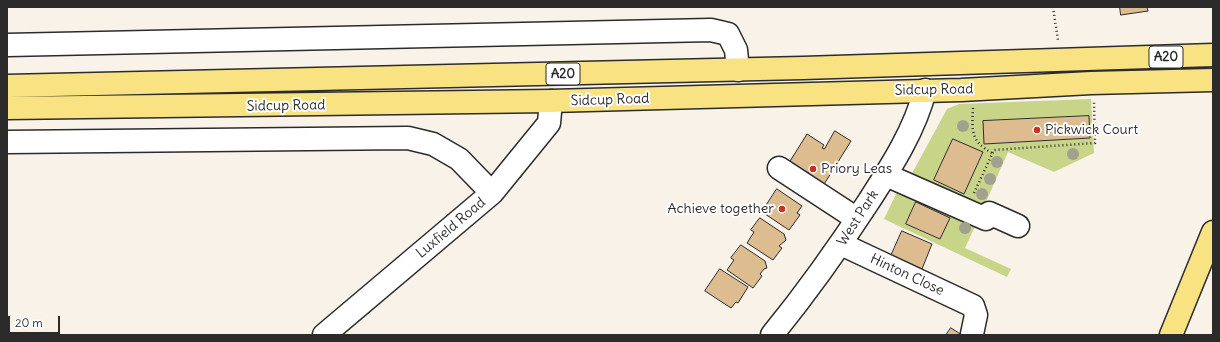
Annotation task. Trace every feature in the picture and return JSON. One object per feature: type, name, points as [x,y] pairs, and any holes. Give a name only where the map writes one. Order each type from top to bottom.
[{"type":"main road","name":"Sidcup Road","points":[[7,86],[738,70],[1213,55]]},
{"type":"main road","name":"Sidcup Road","points":[[7,108],[551,101],[1213,80]]},
{"type":"main road","points":[[1171,335],[1213,232]]},
{"type":"street","points":[[7,45],[710,30],[728,34],[736,50],[738,70]]},
{"type":"street","name":"West Park","points":[[772,335],[841,244],[886,175],[921,107],[925,90]]},
{"type":"street","name":"Luxfield Road","points":[[324,335],[492,193],[549,123],[551,101]]},
{"type":"street","points":[[7,142],[408,138],[433,144],[459,159],[492,193]]},
{"type":"street","points":[[779,168],[857,219]]},
{"type":"street","points":[[886,175],[986,219],[989,213],[1018,226]]},
{"type":"street","name":"Hinton Close","points":[[841,244],[973,306],[976,315],[972,334]]},
{"type":"path","points":[[1053,7],[1059,43]]},
{"type":"path","points":[[966,210],[992,153],[998,149],[1095,143],[1094,99]]},
{"type":"path","points":[[973,106],[972,134],[983,148],[992,153]]},
{"type":"green space","points":[[1091,99],[1094,153],[1054,172],[1008,152],[982,211],[910,177],[947,109],[959,104]],"holes":[[[1089,116],[1090,138],[984,144],[983,121]],[[953,139],[983,153],[964,194],[934,180]]]},
{"type":"green space","points":[[898,190],[976,224],[965,248],[1011,269],[1007,277],[884,219]],"holes":[[[916,202],[950,218],[940,239],[906,224]]]},
{"type":"building","points":[[1120,7],[1147,7],[1148,11],[1121,15]]},
{"type":"building","name":"Pickwick Court","points":[[1089,116],[1090,138],[984,144],[983,121]]},
{"type":"building","name":"Priory Leas","points":[[835,131],[851,141],[813,202],[797,192],[809,173],[807,172],[804,176],[787,166],[807,134],[824,145],[822,148],[824,149]]},
{"type":"building","points":[[953,139],[983,152],[964,194],[934,180]]},
{"type":"building","name":"Achieve together","points":[[777,189],[802,206],[797,213],[800,215],[789,230],[762,212]]},
{"type":"building","points":[[916,202],[950,218],[940,239],[906,224]]},
{"type":"building","points":[[760,218],[784,234],[786,240],[779,246],[782,248],[773,260],[747,243],[754,232],[751,230]]},
{"type":"building","points":[[902,231],[932,244],[922,269],[891,256]]},
{"type":"building","points":[[741,245],[765,261],[767,268],[760,274],[762,276],[753,288],[727,270],[734,260],[731,258]]},
{"type":"building","points":[[720,269],[748,287],[738,303],[736,302],[731,308],[705,291]]},
{"type":"building","points":[[951,328],[962,335],[946,335]]},
{"type":"place","name":"Pickwick Court","points":[[1037,130]]},
{"type":"place","name":"Priory Leas","points":[[813,169]]},
{"type":"place","name":"Achieve together","points":[[782,209]]}]
